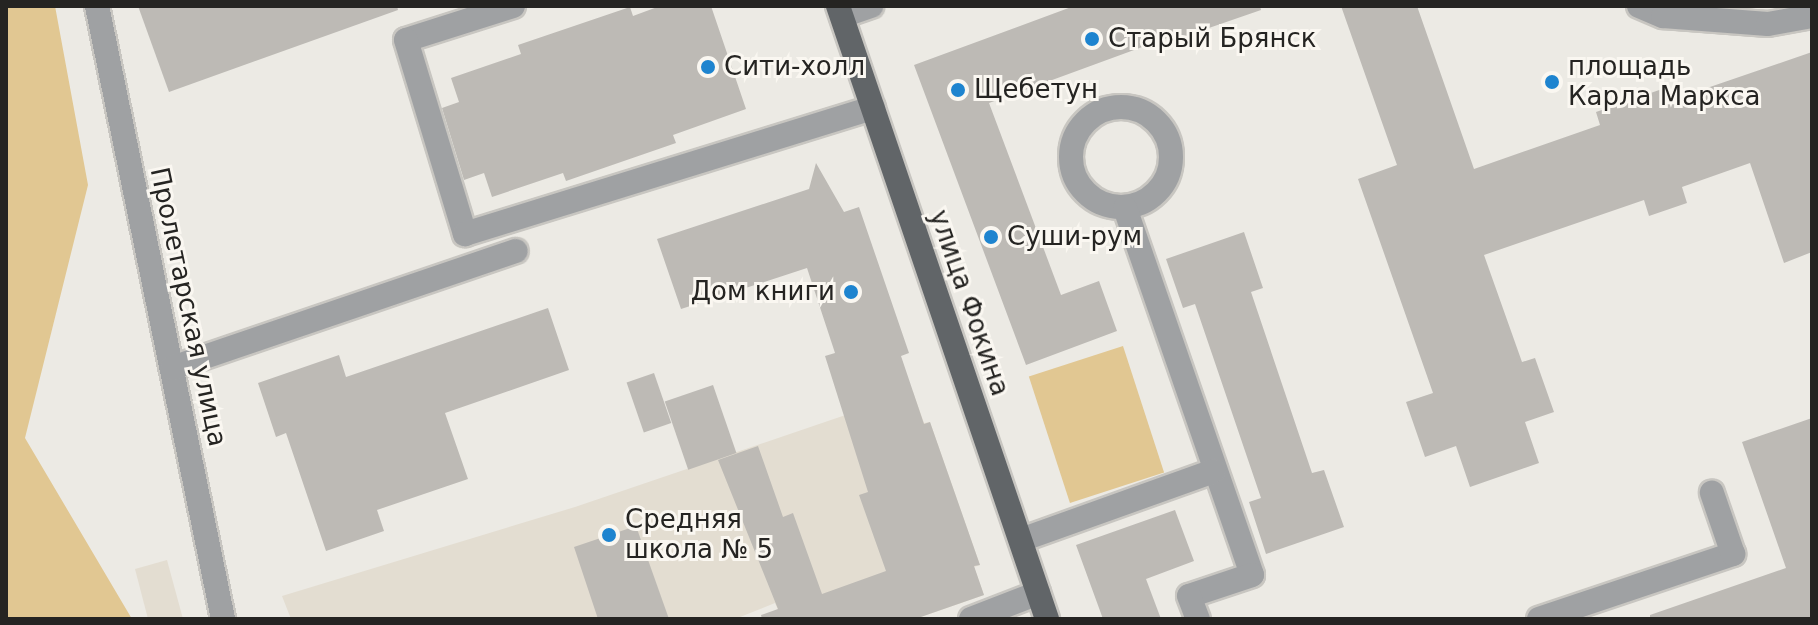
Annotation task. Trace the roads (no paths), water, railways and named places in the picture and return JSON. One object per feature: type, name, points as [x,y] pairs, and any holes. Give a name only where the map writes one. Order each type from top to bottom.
[{"type":"main road","name":"улица Фокина","points":[[840,11],[1047,619]]},
{"type":"street","name":"Пролетарская улица","points":[[97,6],[223,619]]},
{"type":"street","points":[[513,6],[406,40],[465,234],[873,108]]},
{"type":"street","points":[[840,11],[871,6]]},
{"type":"street","points":[[1639,6],[1663,16],[1768,24],[1804,18]]},
{"type":"street","points":[[1111,108],[1145,113],[1167,136],[1171,152],[1171,168],[1155,195],[1125,208],[1095,200],[1082,190],[1070,158],[1082,125],[1111,108]]},
{"type":"street","points":[[1125,208],[1252,575],[1189,596],[1198,619]]},
{"type":"street","points":[[172,368],[516,251]]},
{"type":"street","points":[[1021,540],[1214,471]]},
{"type":"street","points":[[1539,619],[1733,554],[1712,493]]},
{"type":"street","points":[[971,619],[1038,593]]},
{"type":"place","name":"Старый Брянск","points":[[1092,39]]},
{"type":"place","name":"Сити-холл","points":[[708,67]]},
{"type":"place","name":"площадь Карла Маркса","points":[[1552,82]]},
{"type":"place","name":"Щебетун","points":[[958,90]]},
{"type":"place","name":"Суши-рум","points":[[991,237]]},
{"type":"place","name":"Дом книги","points":[[851,292]]},
{"type":"place","name":"Средняя школа № 5","points":[[609,535]]}]
